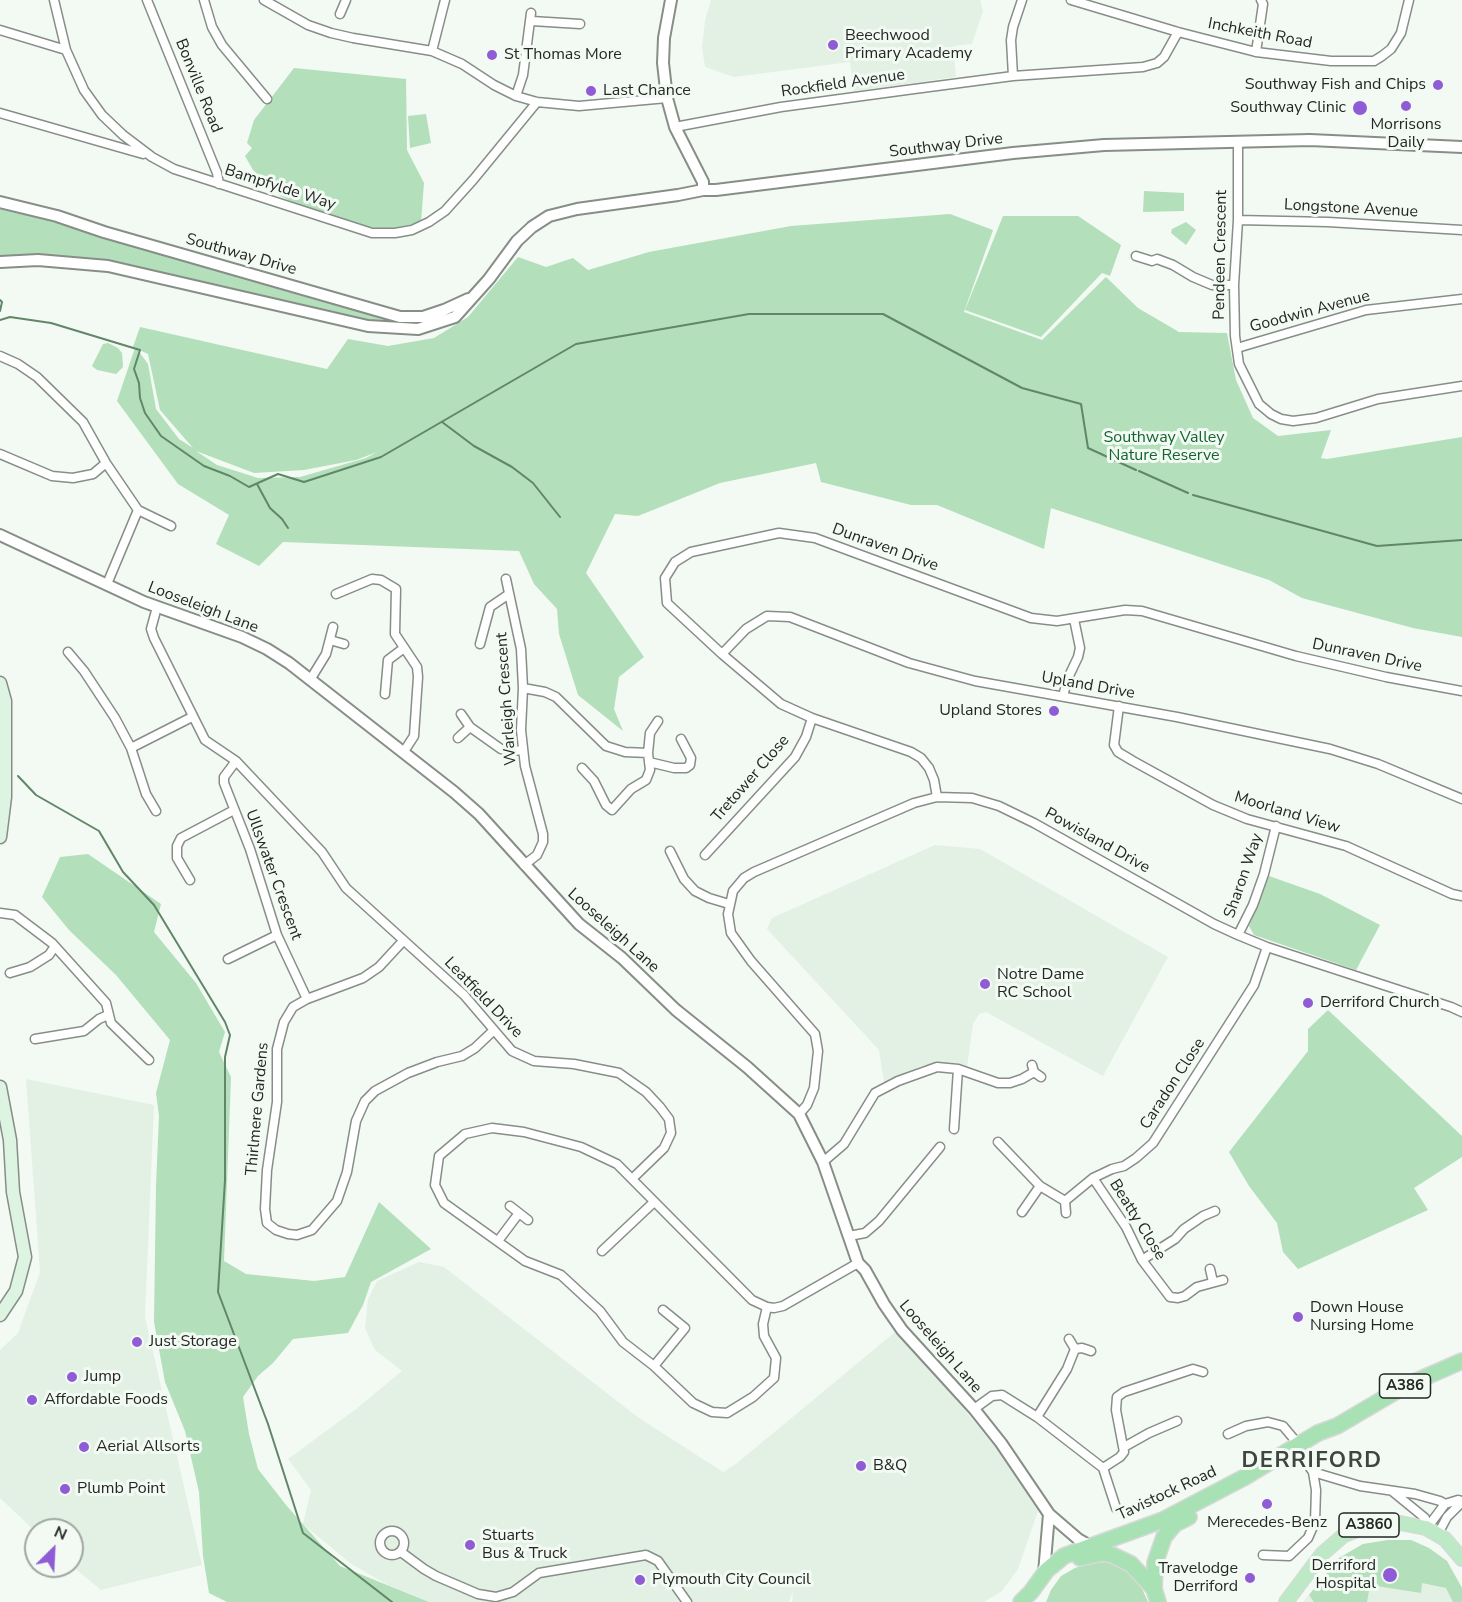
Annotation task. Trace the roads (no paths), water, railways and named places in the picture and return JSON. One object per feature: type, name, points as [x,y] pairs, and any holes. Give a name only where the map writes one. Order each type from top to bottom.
[{"type":"highway","name":"Tavistock Road","points":[[1021,1602],[1065,1556],[1097,1549],[1163,1520],[1300,1450],[1405,1386],[1462,1361]]},
{"type":"highway","name":"Tavistock Road","points":[[1158,1597],[1154,1575],[1158,1552],[1164,1537],[1175,1524],[1278,1470],[1300,1450]]},
{"type":"highway","points":[[1097,1549],[1131,1564],[1158,1597]]},
{"type":"highway","points":[[1035,1602],[1043,1579]]},
{"type":"main road","points":[[0,683],[5,701],[5,797],[0,837]]},
{"type":"main road","points":[[0,1087],[10,1140],[13,1192],[25,1257],[16,1291],[0,1315]]},
{"type":"main road","name":"A3860","points":[[1286,1602],[1320,1556],[1344,1535],[1358,1528],[1384,1523],[1413,1524],[1432,1531]]},
{"type":"main road","points":[[1432,1531],[1454,1548],[1462,1559]]},
{"type":"street","name":"Bampfylde Way","points":[[54,0],[66,50],[84,90],[102,115],[123,135],[152,157],[174,169],[372,233],[412,230],[445,211],[537,102]]},
{"type":"street","name":"Bonville Road","points":[[147,0],[217,173],[219,184]]},
{"type":"street","points":[[204,0],[212,27],[222,45],[267,99]]},
{"type":"street","points":[[264,0],[308,25],[331,33],[432,51],[462,64],[516,96],[537,102],[579,106],[667,98]]},
{"type":"street","points":[[340,14],[346,0]]},
{"type":"street","points":[[671,0],[663,47],[667,98],[675,127],[703,182],[703,190]]},
{"type":"street","points":[[1013,76],[1011,40],[1022,0]]},
{"type":"street","name":"Inchkeith Road","points":[[1071,0],[1178,32],[1256,52],[1317,61],[1374,61],[1392,49],[1401,33],[1409,0]]},
{"type":"street","points":[[1256,52],[1263,4],[1261,0]]},
{"type":"street","points":[[432,51],[444,1]]},
{"type":"street","points":[[516,96],[523,75],[532,17],[580,24]]},
{"type":"street","points":[[0,30],[66,50]]},
{"type":"street","name":"Rockfield Avenue","points":[[675,127],[781,107],[1013,76],[1143,67],[1157,63],[1164,57],[1178,32]]},
{"type":"street","points":[[0,113],[152,157]]},
{"type":"street","points":[[116,146],[123,135]]},
{"type":"street","name":"Southway Drive","points":[[0,262],[38,260],[108,266],[358,324],[389,329],[418,329],[444,322],[455,316],[517,241],[532,227],[549,216],[577,209],[703,190],[1013,153],[1104,145],[1310,140],[1462,147]]},
{"type":"street","name":"Pendeen Crescent","points":[[1238,141],[1235,336],[1239,364],[1259,404],[1271,414],[1293,421],[1316,418],[1378,399],[1462,386]]},
{"type":"street","name":"Southway Drive","points":[[0,202],[57,216],[104,232],[400,317],[423,317],[472,297]]},
{"type":"street","name":"Longstone Avenue","points":[[1238,220],[1328,222],[1462,230]]},
{"type":"street","points":[[1136,256],[1173,264],[1193,278],[1212,285],[1234,285]]},
{"type":"street","name":"Goodwin Avenue","points":[[1237,348],[1366,310],[1462,299]]},
{"type":"street","points":[[0,356],[38,377],[83,422],[106,463],[138,510],[171,526]]},
{"type":"street","points":[[0,454],[52,476],[73,478],[93,474],[106,463]]},
{"type":"street","points":[[107,584],[138,510]]},
{"type":"street","name":"Dunraven Drive","points":[[937,797],[934,780],[929,768],[921,758],[911,752],[812,718],[782,704],[722,654],[667,603],[665,578],[675,562],[691,552],[779,532],[815,538],[1030,618],[1050,621],[1125,610],[1142,610],[1296,656],[1386,677],[1462,691]]},
{"type":"street","name":"Looseleigh Lane","points":[[0,536],[157,607],[232,633],[267,649],[289,663],[479,814],[579,924],[622,958],[676,1010],[755,1074],[799,1114],[823,1162],[858,1263],[865,1270],[884,1304],[902,1330],[974,1409],[1001,1443],[1049,1514],[1078,1539],[1097,1549]]},
{"type":"street","points":[[340,589],[372,579],[381,580],[396,589],[395,634],[417,667],[418,677],[414,736],[403,753]]},
{"type":"street","name":"Warleigh Crescent","points":[[506,579],[521,649],[524,688],[521,730],[523,750],[543,834],[543,842],[537,855],[524,865]]},
{"type":"street","name":"Warleigh Crescent","points":[[480,644],[490,607],[509,594]]},
{"type":"street","name":"Leatfield Drive","points":[[157,607],[151,629],[205,740],[236,761],[322,852],[346,888],[464,995],[512,1051],[534,1061],[574,1064],[619,1073],[646,1092],[669,1119],[671,1133],[664,1148],[633,1178]]},
{"type":"street","name":"Upland Drive","points":[[722,654],[746,629],[767,616],[790,617],[909,663],[940,672],[1330,749],[1378,764],[1462,799]]},
{"type":"street","points":[[1063,696],[1080,648],[1074,619]]},
{"type":"street","points":[[310,680],[326,654],[333,627]]},
{"type":"street","points":[[330,640],[344,644]]},
{"type":"street","points":[[385,694],[388,660],[404,648]]},
{"type":"street","points":[[68,652],[84,671],[115,718],[131,748],[146,794],[156,811]]},
{"type":"street","points":[[524,688],[545,692],[556,697],[606,746],[649,757],[674,768],[686,768],[690,765],[691,758],[681,739]]},
{"type":"street","name":"Moorland View","points":[[1119,706],[1114,746],[1118,752],[1213,805],[1247,819],[1346,846],[1452,894],[1462,896]]},
{"type":"street","points":[[461,714],[470,727],[501,749],[523,750]]},
{"type":"street","points":[[131,748],[192,717]]},
{"type":"street","name":"Tretower Close","points":[[705,855],[795,757],[806,737],[812,718]]},
{"type":"street","points":[[582,768],[597,786],[609,810],[614,810],[631,789],[646,780],[650,770],[650,733],[658,721]]},
{"type":"street","points":[[458,738],[470,727]]},
{"type":"street","name":"Ullswater Crescent","points":[[236,761],[224,777],[224,783],[251,853],[277,935],[307,999]]},
{"type":"street","name":"Powisland Drive","points":[[729,903],[738,884],[754,872],[914,803],[937,797],[972,798],[1017,814],[1214,924],[1238,935],[1267,947],[1462,1012]]},
{"type":"street","points":[[622,800],[630,806]]},
{"type":"street","points":[[190,880],[177,858],[177,846],[181,838],[234,810]]},
{"type":"street","name":"Sharon Way","points":[[1238,935],[1253,905],[1264,874],[1276,826]]},
{"type":"street","points":[[670,851],[684,879],[695,891],[709,898],[729,903],[728,923],[738,945],[815,1035],[818,1051],[814,1088],[807,1105],[799,1114]]},
{"type":"street","points":[[0,913],[15,915],[26,921],[55,946],[106,1003],[111,1023],[149,1059]]},
{"type":"street","points":[[228,959],[277,935]]},
{"type":"street","name":"Thirlmere Gardens","points":[[403,941],[379,967],[363,978],[292,1007],[284,1022],[277,1049],[277,1102],[267,1170],[265,1209],[267,1223],[276,1230],[288,1234],[297,1235],[312,1230],[337,1201],[347,1172],[356,1121],[365,1101],[375,1091],[408,1073],[462,1056],[475,1048],[494,1030]]},
{"type":"street","points":[[10,974],[30,967],[49,955],[55,946]]},
{"type":"street","name":"Caradon Close","points":[[1065,1201],[1093,1178],[1124,1166],[1153,1143],[1254,985],[1267,947]]},
{"type":"street","points":[[35,1039],[84,1031],[108,1015]]},
{"type":"street","points":[[823,1162],[844,1144],[875,1093],[898,1081],[937,1067],[958,1070],[998,1083],[1010,1083],[1036,1071]]},
{"type":"street","points":[[954,1129],[958,1070]]},
{"type":"street","points":[[766,1307],[763,1324],[764,1336],[776,1358],[774,1378],[753,1397],[726,1413],[712,1412],[693,1402],[654,1366],[623,1342],[600,1311],[561,1275],[525,1261],[444,1203],[435,1185],[439,1156],[465,1134],[492,1128],[524,1132],[581,1147],[617,1164],[752,1300],[766,1307],[783,1306],[858,1263]]},
{"type":"street","points":[[998,1142],[1040,1186],[1065,1201],[1066,1213]]},
{"type":"street","points":[[849,1236],[865,1233],[879,1221],[940,1147]]},
{"type":"street","name":"Beatty Close","points":[[1093,1178],[1126,1227],[1142,1260],[1170,1296],[1178,1298],[1185,1296],[1197,1287],[1223,1280]]},
{"type":"street","points":[[1022,1212],[1040,1186]]},
{"type":"street","points":[[602,1251],[654,1202]]},
{"type":"street","points":[[510,1206],[528,1220]]},
{"type":"street","points":[[1142,1260],[1175,1239],[1184,1229],[1203,1216],[1215,1211]]},
{"type":"street","points":[[498,1240],[519,1213]]},
{"type":"street","points":[[613,1241],[620,1249]]},
{"type":"street","points":[[1210,1269],[1213,1282]]},
{"type":"street","points":[[654,1366],[685,1328],[663,1310]]},
{"type":"street","points":[[1069,1339],[1075,1349]]},
{"type":"street","points":[[1075,1349],[1082,1348],[1091,1352]]},
{"type":"street","points":[[1037,1417],[1067,1369],[1075,1349]]},
{"type":"street","points":[[1103,1468],[1124,1452],[1116,1410],[1117,1397],[1124,1392],[1193,1369],[1203,1372]]},
{"type":"street","points":[[974,1409],[992,1396],[1002,1395],[1037,1417],[1103,1468],[1116,1508]]},
{"type":"street","points":[[1124,1447],[1177,1421]]},
{"type":"street","points":[[1228,1434],[1246,1426],[1268,1422],[1283,1426],[1313,1472],[1316,1490],[1315,1522],[1308,1538],[1289,1556],[1263,1555]]},
{"type":"street","points":[[1313,1472],[1360,1486],[1436,1499],[1445,1504],[1462,1501]]},
{"type":"street","points":[[1391,1491],[1425,1518],[1432,1531]]},
{"type":"street","points":[[1432,1531],[1462,1501]]},
{"type":"street","points":[[1432,1531],[1445,1504]]},
{"type":"street","points":[[1043,1579],[1049,1537],[1049,1514]]},
{"type":"street","points":[[401,1552],[436,1576],[478,1594],[496,1597],[513,1592],[539,1573],[646,1555],[658,1561],[687,1602]]},
{"type":"waterway","points":[[0,300],[2,302],[0,311]]},
{"type":"waterway","points":[[0,320],[10,317],[51,323],[140,350],[134,369],[139,383],[140,398],[145,413],[161,436],[204,466],[230,476],[249,487],[278,474],[304,482],[381,457],[576,344],[749,314],[883,314],[1022,388],[1081,404],[1088,448],[1136,470]]},
{"type":"waterway","points":[[442,422],[474,446],[512,467],[533,483],[560,517]]},
{"type":"waterway","points":[[1139,471],[1188,493]]},
{"type":"waterway","points":[[257,484],[270,508],[288,528]]},
{"type":"waterway","points":[[1193,495],[1377,546],[1462,540]]},
{"type":"waterway","points":[[18,776],[36,795],[99,831],[123,872],[154,905],[225,1022],[230,1035],[225,1057],[225,1180],[218,1292],[268,1424],[303,1533],[392,1602]]},
{"type":"place","name":"Beechwood Primary Academy","points":[[833,45]]},
{"type":"place","name":"St Thomas More","points":[[492,55]]},
{"type":"place","name":"Southway Fish and Chips","points":[[1438,85]]},
{"type":"place","name":"Last Chance","points":[[591,91]]},
{"type":"place","name":"Morrisons Daily","points":[[1406,106]]},
{"type":"place","name":"Southway Clinic","points":[[1360,108]]},
{"type":"place","name":"Upland Stores","points":[[1054,711]]},
{"type":"place","name":"Notre Dame RC School","points":[[985,984]]},
{"type":"place","name":"Derriford Church","points":[[1308,1003]]},
{"type":"place","name":"Down House Nursing Home","points":[[1298,1317]]},
{"type":"place","name":"Just Storage","points":[[137,1342]]},
{"type":"place","name":"Jump","points":[[72,1377]]},
{"type":"place","name":"Affordable Foods","points":[[32,1400]]},
{"type":"place","name":"Aerial Allsorts","points":[[84,1447]]},
{"type":"place","name":"B&Q","points":[[861,1466]]},
{"type":"place","name":"Plumb Point","points":[[65,1489]]},
{"type":"place","name":"Merecedes-Benz","points":[[1267,1504]]},
{"type":"place","name":"Stuarts Bus & Truck","points":[[470,1545]]},
{"type":"place","name":"Derriford Hospital","points":[[1390,1575]]},
{"type":"place","name":"Travelodge Derriford","points":[[1250,1578]]},
{"type":"place","name":"Plymouth City Council","points":[[640,1580]]},
{"type":"district","name":"DERRIFORD","points":[[1312,1462]]},
{"type":"park label","name":"Southway Valley Nature Reserve","points":[[1164,447]]}]
